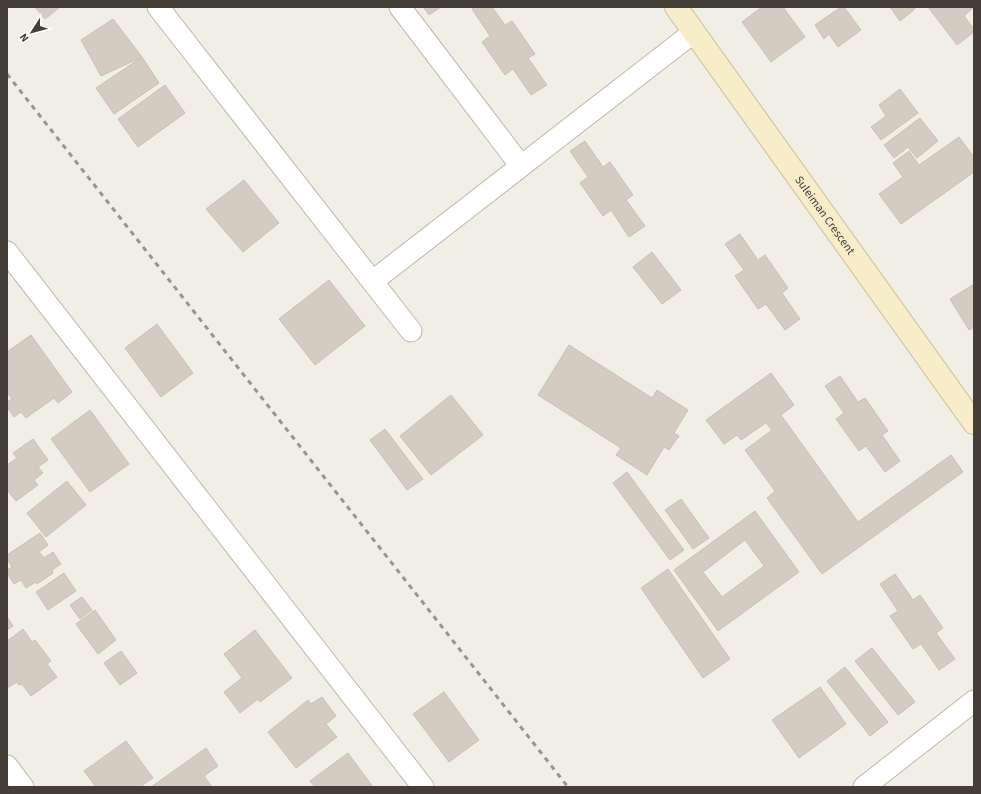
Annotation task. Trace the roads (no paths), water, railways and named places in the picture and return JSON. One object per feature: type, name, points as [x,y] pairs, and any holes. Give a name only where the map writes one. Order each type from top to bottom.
[{"type":"street","points":[[158,7],[373,281],[411,332]]},
{"type":"street","points":[[400,7],[521,166]]},
{"type":"street","name":"Suleiman Crescent","points":[[676,7],[974,423]]},
{"type":"street","points":[[373,281],[694,32]]},
{"type":"street","points":[[7,252],[424,787]]},
{"type":"street","points":[[864,787],[974,701]]},
{"type":"street","points":[[7,766],[23,787]]},
{"type":"railway","points":[[7,74],[568,787]]}]
